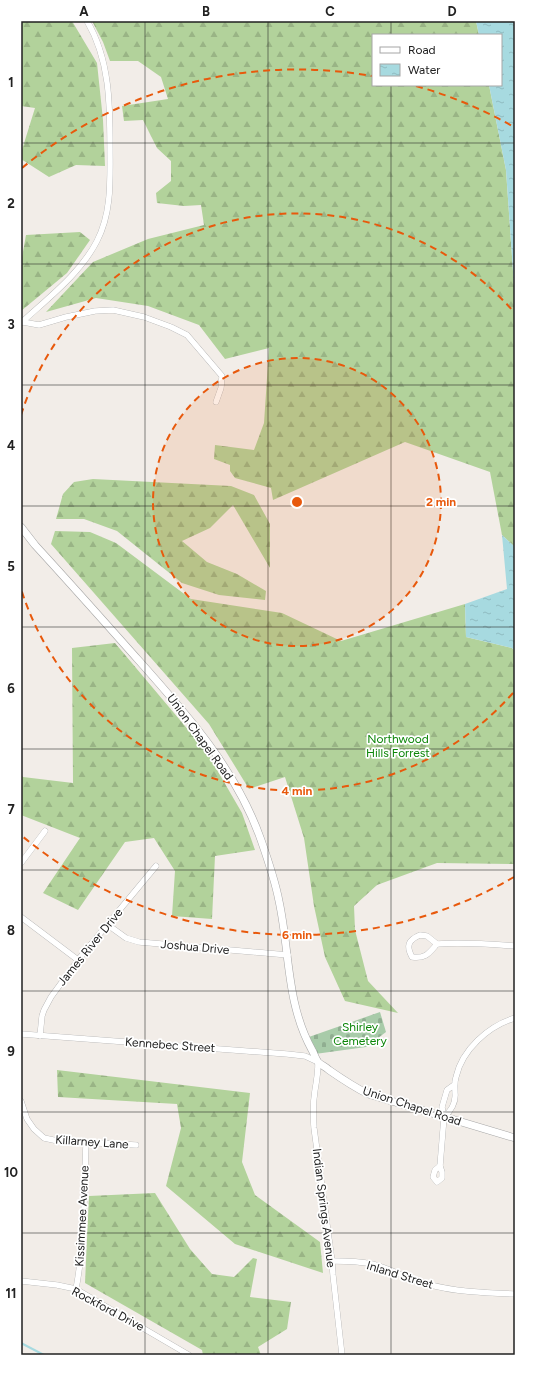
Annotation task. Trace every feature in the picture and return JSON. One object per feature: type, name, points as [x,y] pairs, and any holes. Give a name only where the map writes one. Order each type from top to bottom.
[{"type":"street","points":[[22,322],[69,278],[84,261],[102,231],[108,206],[110,177],[110,110],[108,88],[102,59],[87,21]]},
{"type":"street","points":[[22,322],[39,325],[73,316],[113,310],[144,317],[171,327],[187,335],[222,376],[221,388],[216,402]]},
{"type":"street","name":"Union Chapel Road","points":[[21,527],[179,706],[206,741],[235,784],[254,824],[270,865],[279,901],[294,1003],[303,1031],[318,1062],[348,1084],[368,1094],[515,1138]]},
{"type":"street","points":[[21,863],[45,830]]},
{"type":"street","name":"James River Drive","points":[[40,1036],[44,1010],[51,997],[78,960],[156,866]]},
{"type":"street","points":[[21,917],[78,960]]},
{"type":"street","name":"Joshua Drive","points":[[108,924],[126,938],[139,942],[288,955]]},
{"type":"street","points":[[437,944],[427,955],[420,958],[412,956],[409,950],[409,943],[420,935],[427,936],[437,944],[476,943],[515,946]]},
{"type":"street","points":[[444,1117],[450,1112],[456,1093],[454,1086],[458,1070],[469,1050],[491,1030],[515,1018]]},
{"type":"street","name":"Kennebec Street","points":[[21,1034],[280,1053],[305,1056],[318,1062]]},
{"type":"street","name":"Indian Springs Avenue","points":[[318,1062],[318,1076],[313,1113],[332,1261],[342,1355]]},
{"type":"street","points":[[440,1166],[444,1117],[442,1107],[447,1090],[454,1086]]},
{"type":"street","name":"Killarney Lane","points":[[21,1101],[24,1120],[44,1138],[58,1142],[136,1145]]},
{"type":"street","name":"Kissimmee Avenue","points":[[76,1289],[80,1265],[86,1143]]},
{"type":"street","name":"Inland Street","points":[[332,1261],[371,1264],[392,1271],[406,1278],[441,1287],[478,1292],[515,1294]]},
{"type":"street","name":"Rockford Drive","points":[[21,1281],[76,1289],[189,1355]]},
{"type":"green space","points":[[21,21],[72,21],[97,63],[103,120],[105,166],[76,165],[49,177],[21,159],[21,153],[35,108],[21,106]]},
{"type":"green space","points":[[92,21],[476,21],[479,34],[372,34],[372,86],[489,86],[506,170],[515,300],[515,547],[502,535],[490,472],[405,442],[273,500],[271,488],[235,478],[230,471],[230,465],[214,459],[215,445],[254,450],[264,423],[269,348],[225,359],[199,325],[148,306],[96,298],[46,312],[93,262],[148,239],[204,225],[201,205],[184,206],[157,203],[156,193],[171,181],[171,161],[157,148],[143,120],[124,121],[122,106],[168,99],[161,77],[138,61],[110,61],[103,42]]},
{"type":"green space","points":[[80,232],[90,240],[67,273],[21,311],[21,263],[26,235]]},
{"type":"green space","points":[[93,479],[231,486],[254,495],[270,524],[270,568],[233,505],[210,528],[182,541],[207,562],[237,574],[266,591],[265,600],[219,595],[182,583],[117,531],[84,519],[56,519],[63,494],[74,482]]},
{"type":"green space","name":"Northwood Hills Forrest","points":[[55,531],[90,532],[116,543],[191,599],[282,613],[341,641],[465,604],[466,637],[512,648],[515,651],[515,864],[437,863],[377,885],[354,906],[355,930],[368,981],[398,1013],[345,1001],[325,957],[314,906],[304,838],[285,777],[249,789],[209,724],[51,544]]},
{"type":"green space","points":[[115,643],[206,751],[242,813],[255,850],[215,856],[212,919],[172,916],[175,871],[154,838],[125,842],[78,910],[43,893],[80,838],[21,815],[21,775],[23,777],[73,783],[72,648]]},
{"type":"green space","name":"Shirley Cemetery","points":[[380,1012],[386,1032],[366,1047],[315,1054],[306,1038]]},
{"type":"green space","points":[[57,1070],[250,1093],[242,1162],[255,1195],[320,1242],[323,1273],[235,1244],[166,1186],[181,1128],[177,1104],[58,1097]]},
{"type":"green space","points":[[155,1193],[190,1249],[212,1274],[234,1277],[253,1258],[257,1259],[250,1297],[291,1302],[287,1329],[258,1347],[261,1355],[203,1355],[202,1350],[85,1283],[89,1196]]},
{"type":"water","points":[[476,21],[515,21],[515,300],[506,170],[489,86],[502,86],[502,34],[479,34]]},
{"type":"water","points":[[502,535],[515,547],[515,651],[512,648],[466,637],[465,604],[507,589]]},
{"type":"waterway","points":[[21,1343],[44,1355]]}]
